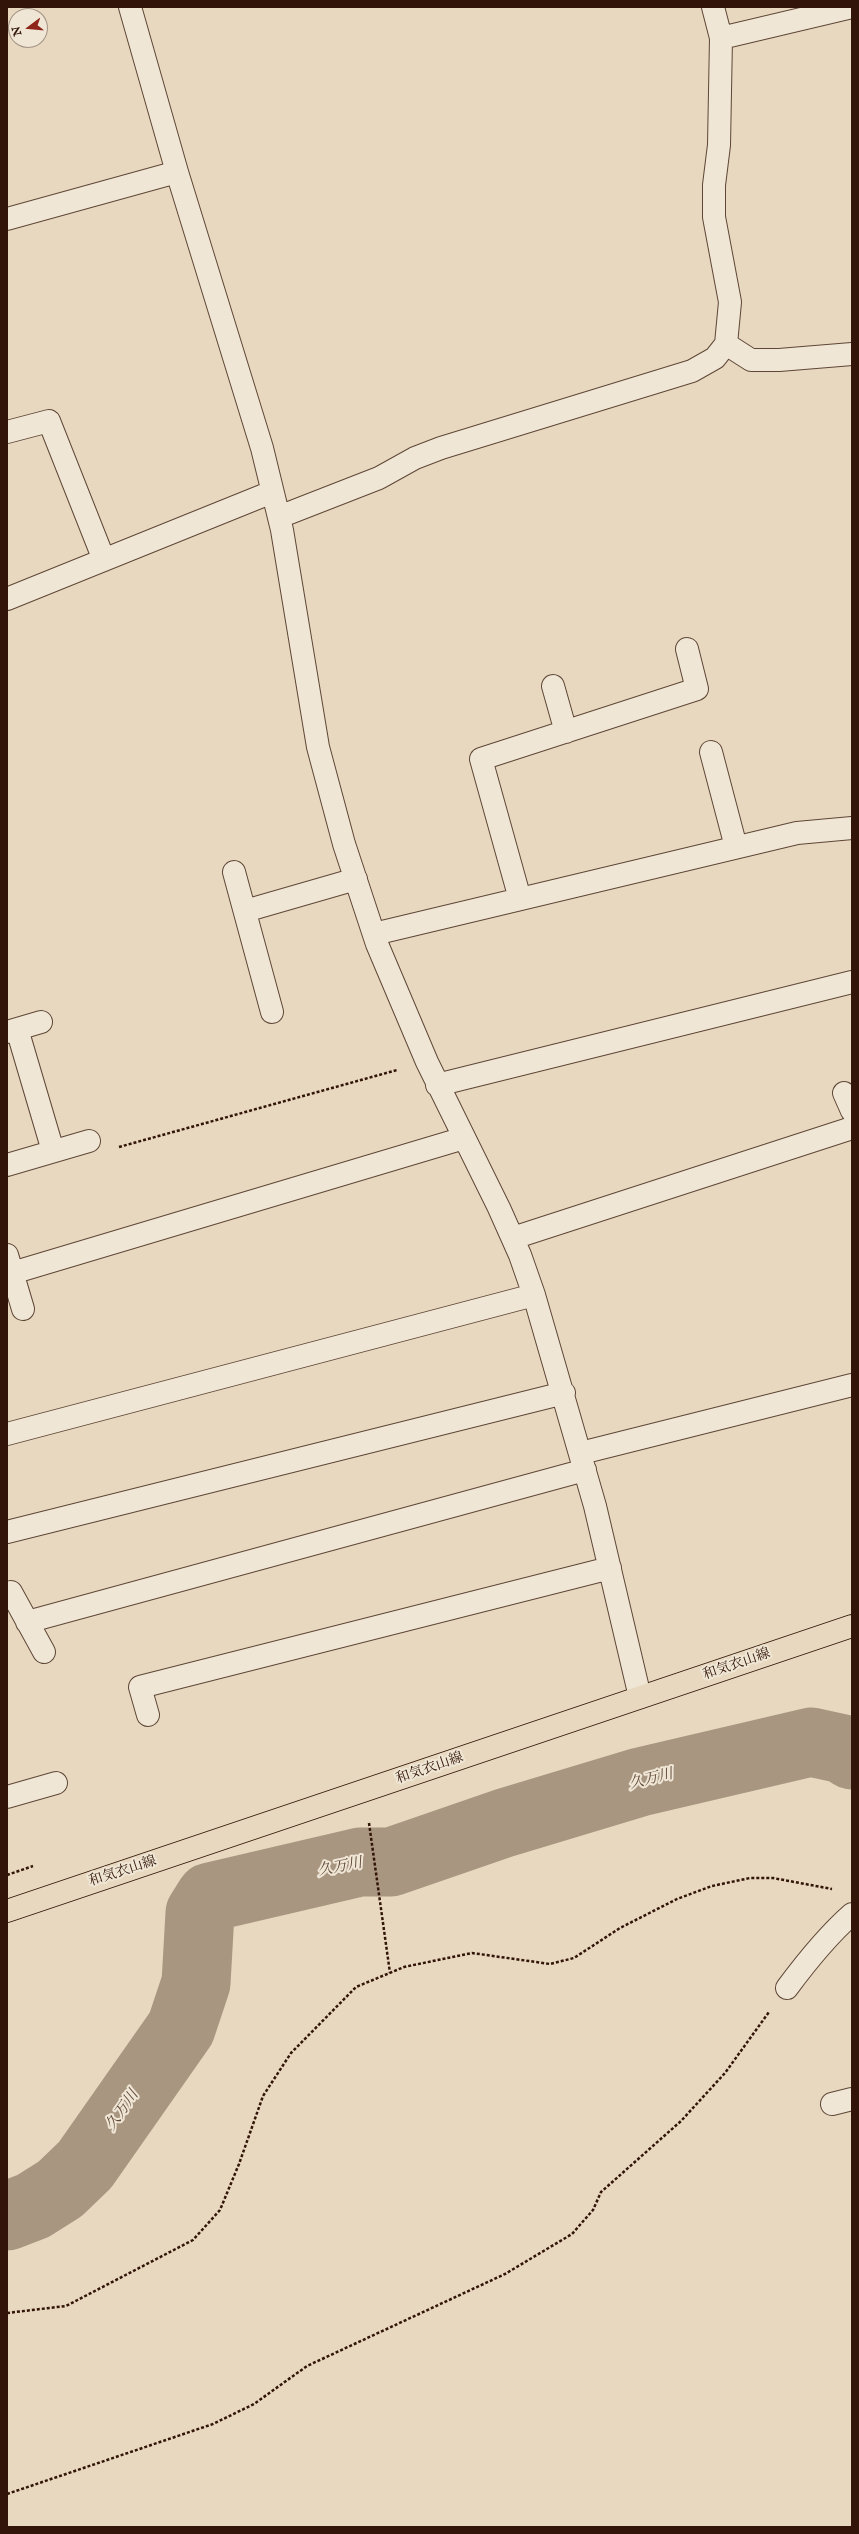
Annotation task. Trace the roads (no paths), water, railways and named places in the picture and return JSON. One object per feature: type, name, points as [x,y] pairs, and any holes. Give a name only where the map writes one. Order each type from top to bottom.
[{"type":"main road","name":"和気衣山線","points":[[7,1911],[852,1626]]},
{"type":"street","points":[[130,7],[177,172],[262,448],[279,517],[299,623],[318,747],[356,879],[374,934],[427,1062],[513,1238],[534,1295],[583,1462],[610,1568],[640,1698]]},
{"type":"street","points":[[279,517],[379,478],[441,448],[692,371],[714,358],[726,344],[730,302],[714,217],[714,184],[719,145],[721,38],[713,7]]},
{"type":"street","points":[[721,38],[852,7]]},
{"type":"street","points":[[7,219],[177,172]]},
{"type":"street","points":[[726,344],[751,360],[778,360],[852,354]]},
{"type":"street","points":[[7,432],[49,421],[104,560]]},
{"type":"street","points":[[7,599],[272,492]]},
{"type":"street","points":[[520,899],[481,758],[697,689],[687,649]]},
{"type":"street","points":[[553,686],[566,732]]},
{"type":"street","points":[[711,752],[736,847]]},
{"type":"street","points":[[374,934],[797,833],[852,828]]},
{"type":"street","points":[[234,872],[272,1012]]},
{"type":"street","points":[[245,910],[356,879]]},
{"type":"street","points":[[437,1085],[852,982]]},
{"type":"street","points":[[41,1022],[12,1030],[53,1151]]},
{"type":"street","points":[[513,1238],[852,1128]]},
{"type":"street","points":[[23,1309],[10,1264],[464,1138]]},
{"type":"street","points":[[7,1165],[89,1141]]},
{"type":"street","points":[[7,1434],[534,1295]]},
{"type":"street","points":[[27,1622],[852,1386]]},
{"type":"street","points":[[7,1532],[564,1393]]},
{"type":"street","points":[[148,1715],[140,1687],[610,1568]]},
{"type":"street","points":[[11,1592],[44,1652]]},
{"type":"street","points":[[7,1797],[56,1783]]},
{"type":"street","points":[[787,1988],[808,1958],[834,1930],[852,1914]]},
{"type":"waterway","name":"久万川","points":[[7,2216],[33,2206],[60,2189],[85,2165],[181,2028],[196,1983],[200,1913],[210,1897],[360,1862],[391,1862],[504,1823],[640,1782],[811,1742],[843,1749],[852,1755]]}]
